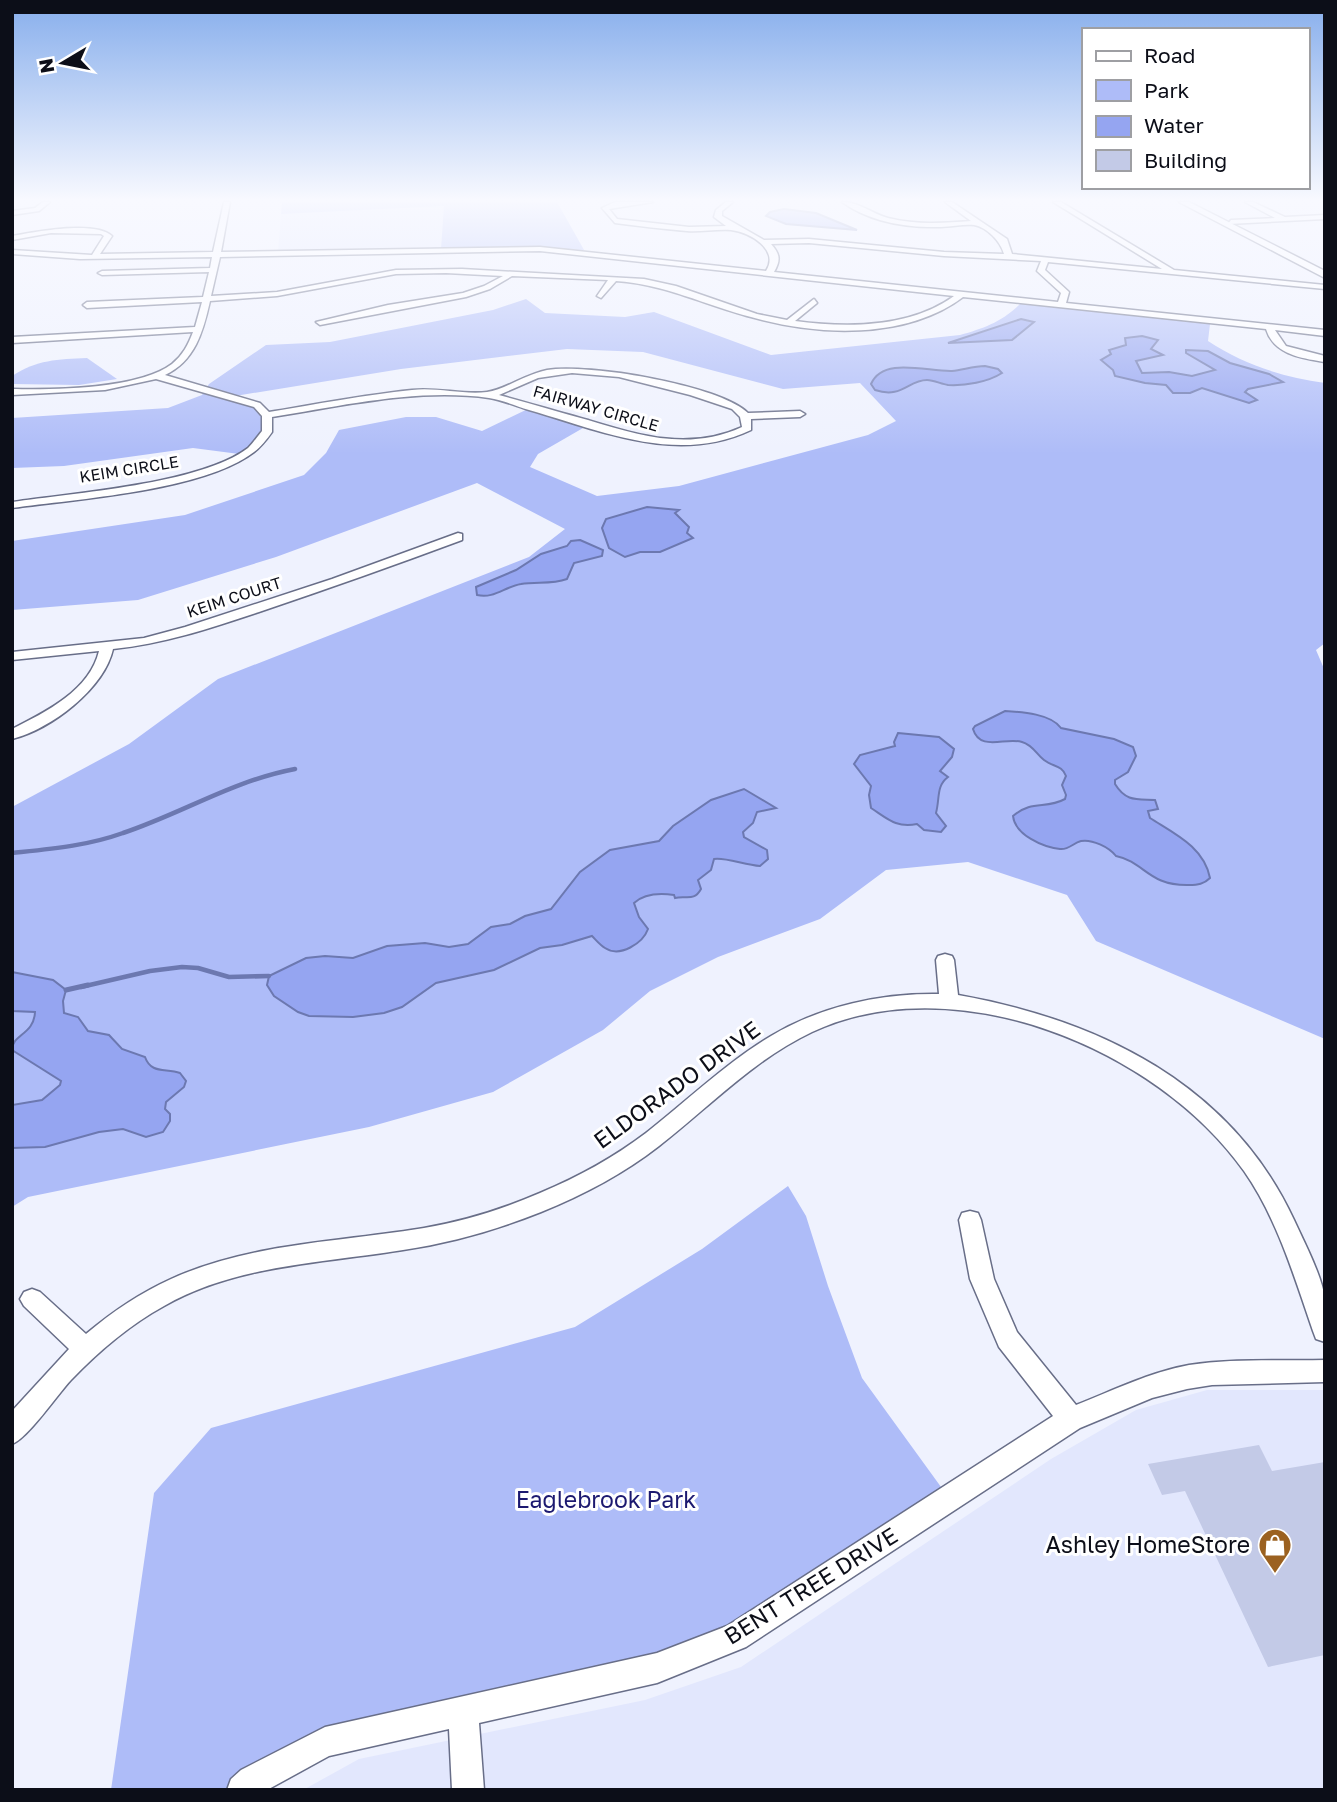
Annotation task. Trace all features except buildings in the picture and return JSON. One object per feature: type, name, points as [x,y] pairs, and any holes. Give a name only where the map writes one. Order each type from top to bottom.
[{"type":"street","points":[[12,392],[82,391],[118,385],[154,375],[176,365],[186,356],[197,330],[209,286]]},
{"type":"street","points":[[87,305],[299,291],[322,286]]},
{"type":"street","points":[[320,322],[405,304],[471,295],[494,286]]},
{"type":"street","points":[[601,296],[608,286]]},
{"type":"street","points":[[668,286],[756,317],[789,322],[865,326],[932,314],[952,304],[963,293]]},
{"type":"street","points":[[896,286],[1325,333]]},
{"type":"street","points":[[1058,286],[1065,292],[1062,304]]},
{"type":"street","points":[[789,322],[814,301]]},
{"type":"street","points":[[1270,327],[1272,338],[1278,345],[1325,359]]},
{"type":"street","points":[[12,340],[197,330]]},
{"type":"street","name":"FAIRWAY CIRCLE","points":[[267,415],[406,393],[490,395],[648,441],[671,444],[700,444],[728,438],[747,428],[745,416],[736,407],[606,371],[552,371],[531,376],[490,395]]},
{"type":"street","points":[[154,375],[239,398],[257,405],[267,415]]},
{"type":"street","points":[[745,416],[800,414]]},
{"type":"street","name":"KEIM CIRCLE","points":[[12,505],[176,481],[205,471],[247,455],[267,431],[267,415]]},
{"type":"street","name":"KEIM COURT","points":[[12,656],[145,642],[190,630],[336,582],[458,537]]},
{"type":"street","points":[[12,735],[40,721],[79,692],[101,668],[107,647]]},
{"type":"street","points":[[945,960],[949,1001]]},
{"type":"street","name":"ELDORADO DRIVE","points":[[12,1432],[36,1399],[86,1348],[177,1287],[233,1267],[447,1232],[492,1221],[546,1200],[594,1177],[631,1155],[746,1062],[805,1027],[876,1007],[949,1001],[1046,1022],[1111,1049],[1181,1093],[1236,1146],[1282,1213],[1325,1331]]},
{"type":"street","points":[[970,1220],[982,1279],[1008,1339],[1071,1419]]},
{"type":"street","points":[[32,1299],[86,1348]]},
{"type":"street","name":"BENT TREE DRIVE","points":[[242,1790],[252,1781],[325,1742],[657,1668],[736,1637],[1071,1419],[1151,1387],[1187,1377],[1325,1371]]},
{"type":"street","points":[[463,1710],[468,1790]]},
{"type":"shaded area","points":[[1207,1390],[1325,1390],[1325,1790],[303,1790],[359,1759],[645,1700],[741,1667],[1051,1459],[1136,1410]]},
{"type":"green space","points":[[526,299],[545,313],[625,317],[654,312],[771,355],[960,335],[992,324],[1021,303],[1210,324],[1208,341],[1236,357],[1279,373],[1325,383],[1325,643],[1316,650],[1325,671],[1325,1039],[1096,941],[1067,895],[968,862],[886,870],[820,919],[718,957],[650,991],[603,1030],[493,1092],[369,1127],[28,1197],[12,1207],[12,807],[129,744],[218,679],[529,557],[565,529],[477,483],[276,557],[138,600],[12,610],[12,541],[185,515],[304,475],[326,453],[339,430],[406,417],[436,417],[482,431],[532,407],[590,424],[538,454],[530,467],[597,496],[679,486],[868,435],[896,421],[860,383],[783,389],[643,352],[567,349],[401,369],[235,396],[257,405],[267,415],[267,431],[247,455],[193,448],[64,466],[12,468],[12,418],[168,408],[202,395],[209,384],[266,345],[330,342],[493,310]]},
{"type":"green space","points":[[87,358],[117,379],[79,385],[12,384],[12,376],[30,367],[57,360]]},
{"type":"green space","name":"Eaglebrook Park","points":[[788,1186],[806,1216],[862,1378],[949,1498],[736,1637],[325,1742],[243,1790],[111,1790],[154,1493],[211,1428],[575,1327],[702,1249]]},
{"type":"water","points":[[1021,319],[1034,322],[1012,340],[948,343]]},
{"type":"water","points":[[1142,336],[1158,340],[1151,349],[1163,355],[1136,361],[1142,373],[1169,372],[1192,376],[1215,370],[1186,353],[1186,350],[1208,351],[1230,363],[1269,374],[1283,382],[1248,389],[1245,392],[1257,400],[1249,403],[1202,388],[1190,393],[1173,393],[1166,385],[1115,376],[1113,370],[1101,360],[1111,354],[1109,350],[1126,345],[1125,338]]},
{"type":"water","points":[[985,366],[998,369],[1002,373],[983,381],[962,385],[920,381],[892,392],[875,390],[871,384],[877,375],[896,368],[952,371]]},
{"type":"water","points":[[647,507],[679,510],[675,513],[689,527],[687,533],[693,538],[660,552],[640,552],[625,557],[609,548],[602,528],[606,519]]},
{"type":"water","points":[[580,540],[603,550],[602,556],[574,563],[567,579],[515,585],[494,594],[477,595],[476,587],[516,570],[541,554]]},
{"type":"water","points":[[1005,711],[1044,717],[1061,728],[1114,739],[1133,747],[1136,756],[1128,772],[1115,780],[1115,784],[1128,797],[1155,800],[1158,809],[1148,811],[1150,818],[1195,850],[1207,867],[1210,878],[1195,885],[1164,882],[1095,842],[1081,841],[1060,849],[1038,843],[1024,834],[1013,816],[1033,806],[1065,799],[1062,785],[1066,776],[1026,743],[987,742],[976,736],[973,729],[975,726]]},
{"type":"water","points":[[898,733],[939,737],[954,749],[952,757],[940,771],[948,777],[940,788],[936,813],[946,826],[941,832],[924,830],[917,824],[898,824],[871,808],[871,786],[854,764],[860,755],[895,746]]},
{"type":"water","points":[[744,789],[776,808],[757,812],[753,823],[743,832],[744,837],[767,850],[768,859],[760,866],[714,859],[711,870],[698,880],[701,889],[696,895],[675,898],[674,895],[658,894],[638,900],[634,903],[639,917],[648,929],[630,948],[611,951],[592,936],[540,948],[494,970],[436,983],[402,1007],[384,1013],[353,1017],[309,1016],[298,1012],[274,996],[267,985],[269,976],[306,958],[353,958],[387,946],[425,943],[449,947],[468,944],[491,927],[510,924],[525,916],[551,909],[580,872],[610,850],[659,841],[673,826],[711,800]]},
{"type":"water","points":[[12,972],[53,980],[66,990],[64,1013],[78,1017],[88,1031],[109,1035],[122,1049],[145,1057],[155,1068],[180,1073],[186,1081],[184,1087],[166,1102],[165,1109],[170,1114],[170,1121],[163,1132],[146,1137],[123,1129],[99,1132],[45,1147],[12,1148],[12,1105],[42,1100],[60,1085],[61,1081],[12,1050],[15,1041],[31,1025],[35,1012],[12,1011]]},
{"type":"waterway","points":[[12,853],[96,841],[145,825],[250,781],[295,769]]},
{"type":"waterway","points":[[81,987],[150,971],[182,967],[198,968],[229,977],[269,976]]},
{"type":"waterway","points":[[66,990],[88,985]]},
{"type":"place","name":"Ashley HomeStore","points":[[1275,1575]]}]
